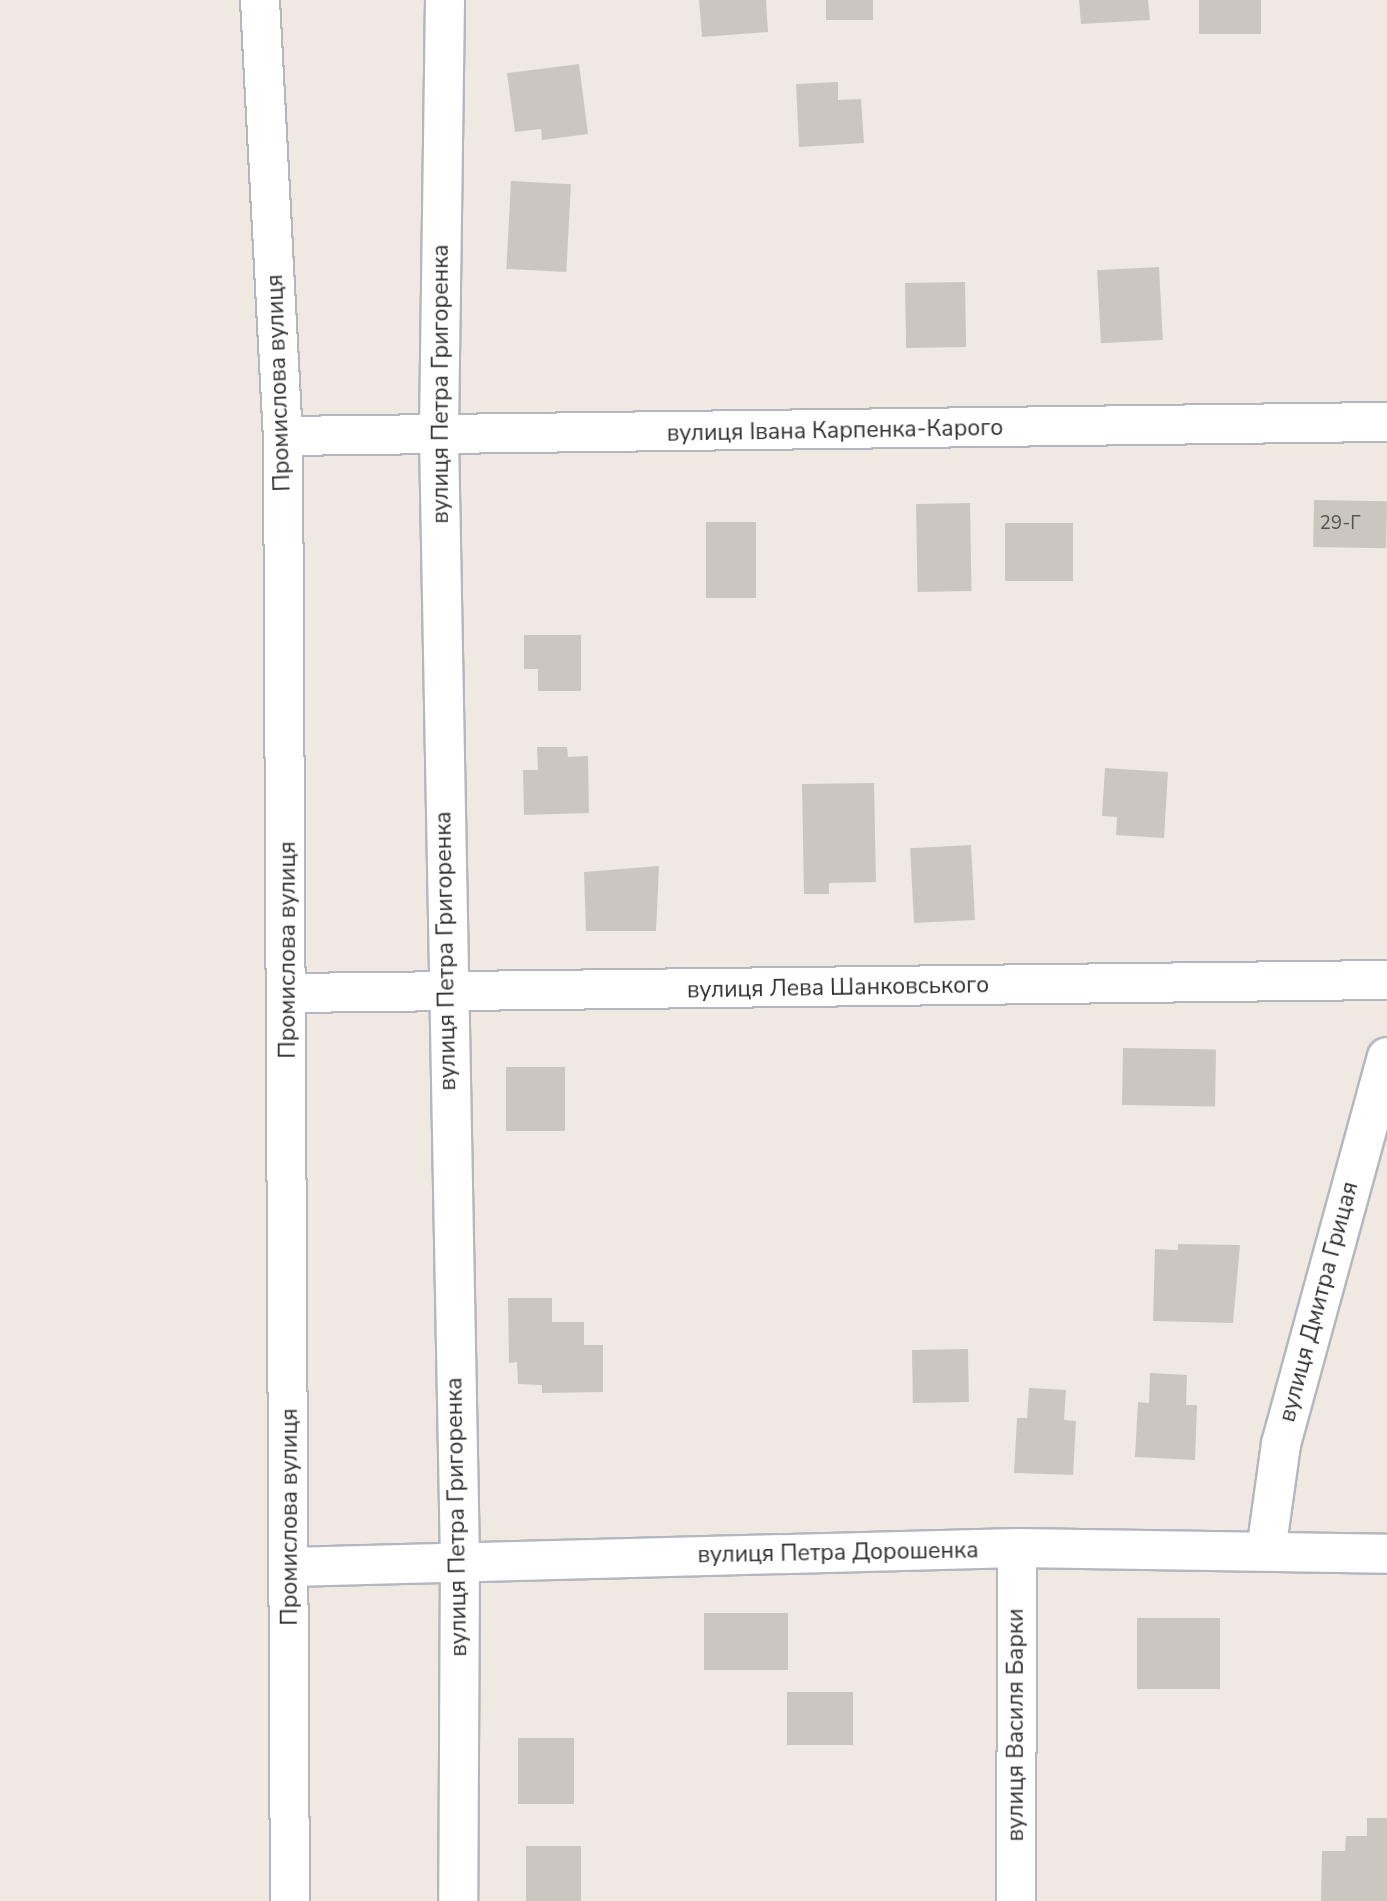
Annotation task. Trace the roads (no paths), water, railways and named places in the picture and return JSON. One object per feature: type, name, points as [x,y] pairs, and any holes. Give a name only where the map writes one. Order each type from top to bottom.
[{"type":"street","name":"Промислова вулиця","points":[[260,0],[283,436],[289,993],[290,1901]]},
{"type":"street","name":"вулиця Петра Григоренка","points":[[445,0],[439,437],[446,994],[460,1562],[458,1901]]},
{"type":"street","name":"вулиця Івана Карпенка-Карого","points":[[283,436],[439,437],[1387,422]]},
{"type":"street","name":"вулиця Лева Шанковського","points":[[289,993],[446,994],[1387,980]]},
{"type":"street","name":"вулиця Дмитра Грицая","points":[[1266,1551],[1281,1444],[1372,1158],[1387,1057]]},
{"type":"street","name":"вулиця Петра Дорошенка","points":[[290,1567],[1017,1548],[1387,1554]]},
{"type":"street","name":"вулиця Василя Барки","points":[[1016,1901],[1017,1548]]}]
